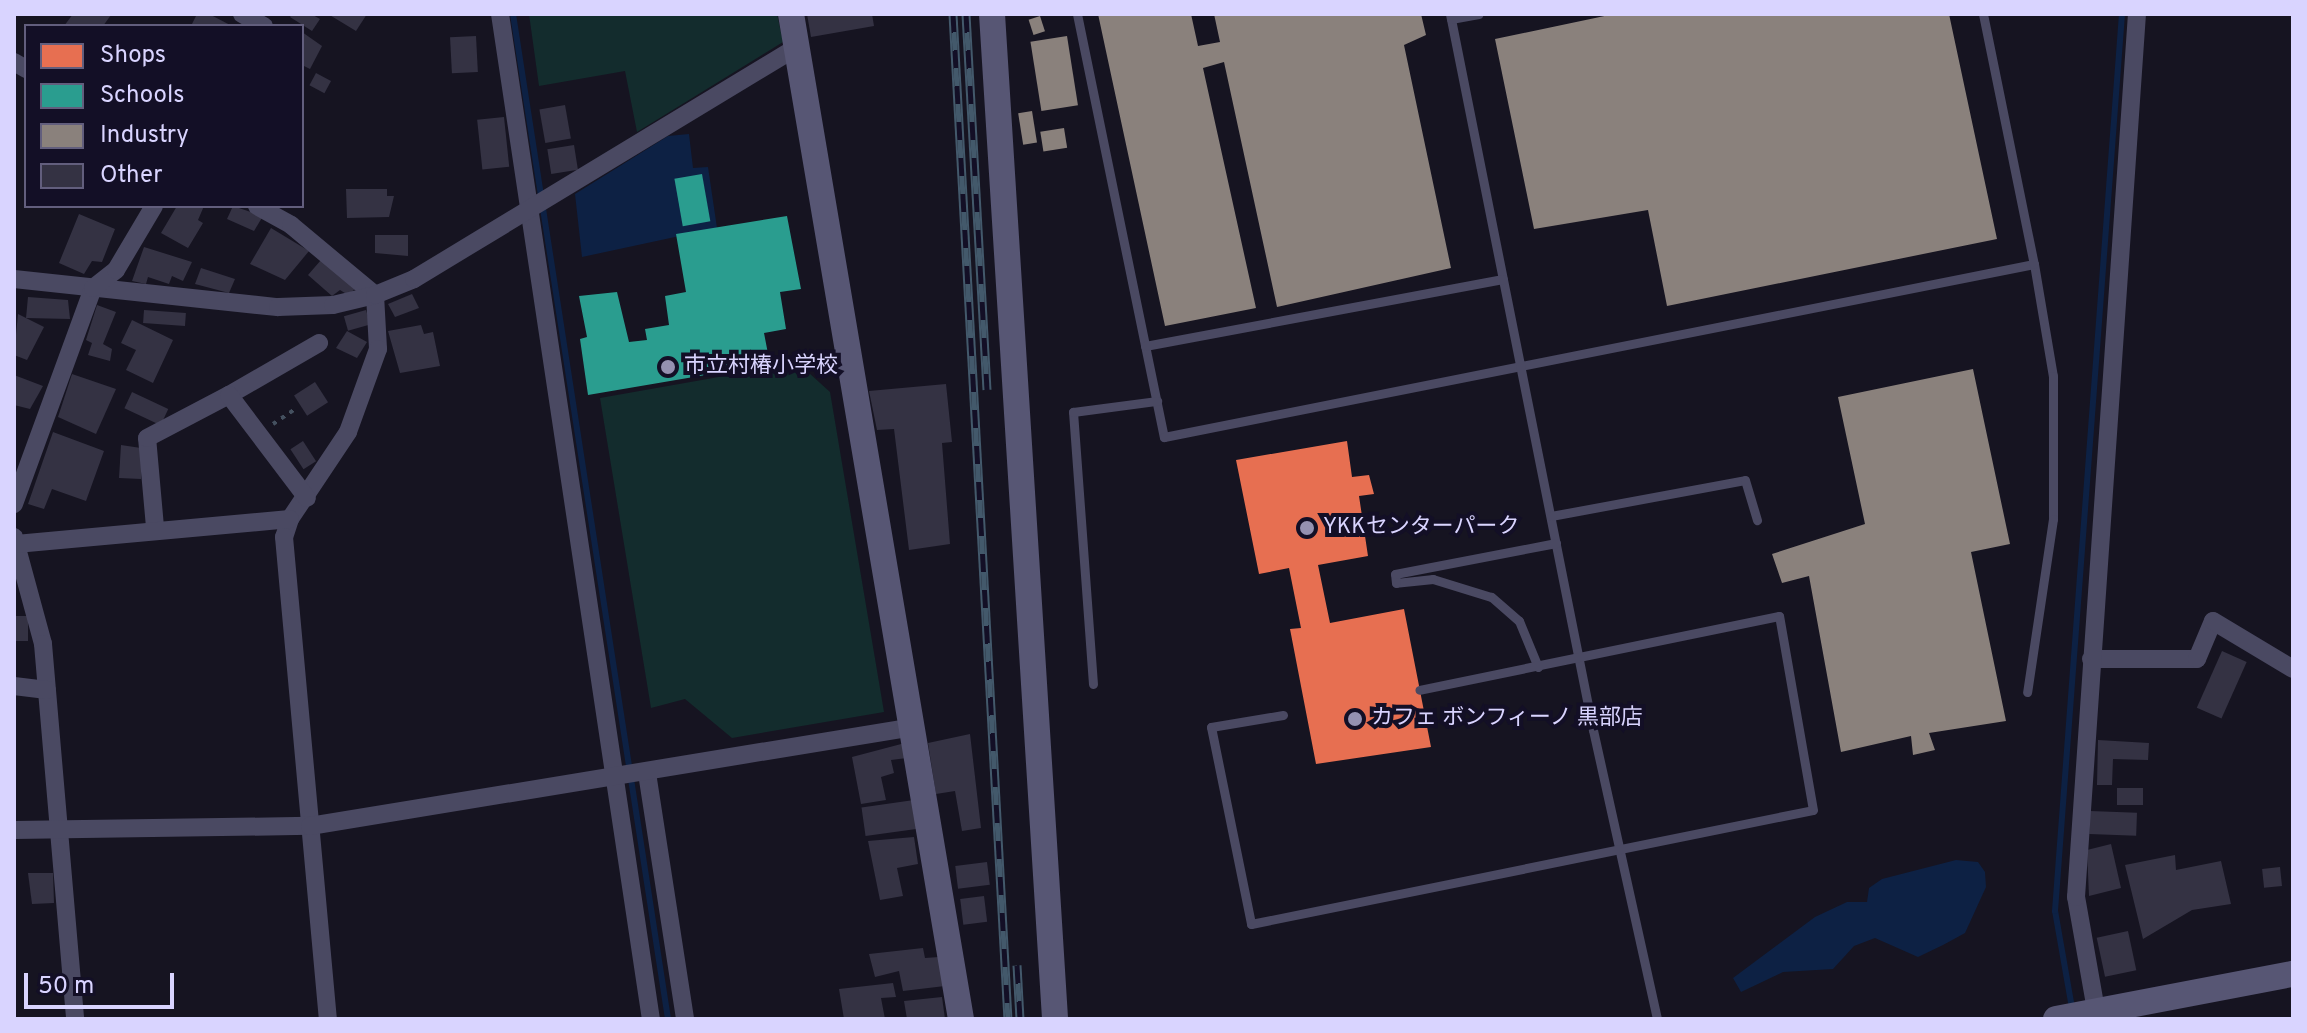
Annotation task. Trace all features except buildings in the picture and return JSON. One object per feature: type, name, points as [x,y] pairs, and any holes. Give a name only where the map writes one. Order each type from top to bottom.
[{"type":"street","points":[[242,14],[262,24]]},
{"type":"street","points":[[500,14],[651,1019]]},
{"type":"street","points":[[791,14],[961,1019]]},
{"type":"street","points":[[992,14],[1055,1019]]},
{"type":"street","points":[[2096,1010],[2076,897],[2137,14]]},
{"type":"street","points":[[14,279],[278,307],[333,305],[375,295],[414,279],[796,48]]},
{"type":"street","points":[[14,504],[19,472],[93,288],[116,270],[153,208]]},
{"type":"street","points":[[261,208],[291,225],[375,295],[378,349],[348,432],[307,498],[290,519],[284,537],[328,1019]]},
{"type":"street","points":[[155,527],[147,438],[319,343]]},
{"type":"street","points":[[229,395],[307,498]]},
{"type":"street","points":[[75,1019],[43,644],[15,541],[155,527],[290,519]]},
{"type":"street","points":[[2091,659],[2197,659],[2213,621],[2293,669]]},
{"type":"street","points":[[14,686],[47,690]]},
{"type":"street","points":[[14,830],[58,826],[310,826],[913,727]]},
{"type":"street","points":[[647,773],[685,1019]]},
{"type":"street","points":[[2056,1019],[2293,974]]},
{"type":"lane","points":[[1077,14],[1164,437],[1522,369],[2034,264]]},
{"type":"lane","points":[[1479,14],[1450,17],[1579,659],[1657,1019]]},
{"type":"lane","points":[[1983,14],[2034,264],[2053,376],[2053,519],[2027,692]]},
{"type":"lane","points":[[1145,346],[1503,279]]},
{"type":"lane","points":[[1093,684],[1073,412],[1157,401]]},
{"type":"lane","points":[[1551,516],[1745,480],[1757,520]]},
{"type":"lane","points":[[1538,667],[1519,621],[1491,597],[1433,579],[1396,583],[1395,574],[1556,543]]},
{"type":"lane","points":[[1283,715],[1211,727],[1251,924],[1813,810],[1779,616],[1680,633],[1579,659],[1420,690]]},
{"type":"path","points":[[258,434],[295,409]]},
{"type":"green space","points":[[529,14],[777,14],[783,42],[637,132],[625,71],[539,86]]},
{"type":"green space","points":[[798,363],[830,392],[884,712],[732,738],[685,699],[651,708],[600,398]]},
{"type":"water","points":[[689,134],[693,168],[708,167],[717,228],[582,257],[575,194],[668,136]]},
{"type":"water","points":[[1956,860],[1978,862],[1985,872],[1986,887],[1965,933],[1943,945],[1918,957],[1875,938],[1854,946],[1833,969],[1783,972],[1741,992],[1733,978],[1815,917],[1847,902],[1867,902],[1869,888],[1882,879]]},
{"type":"waterway","points":[[513,14],[668,1019]]},
{"type":"waterway","points":[[2072,1008],[2055,911],[2122,14]]},
{"type":"railway","points":[[953,14],[1008,1019]]},
{"type":"railway","points":[[966,14],[987,389]]},
{"type":"railway","points":[[1017,965],[1020,1019]]},
{"type":"place","name":"市立村椿小学校","points":[[668,367]]},
{"type":"place","name":"YKKセンターパーク","points":[[1307,528]]},
{"type":"place","name":"カフェ ボンフィーノ 黒部店","points":[[1355,719]]}]
